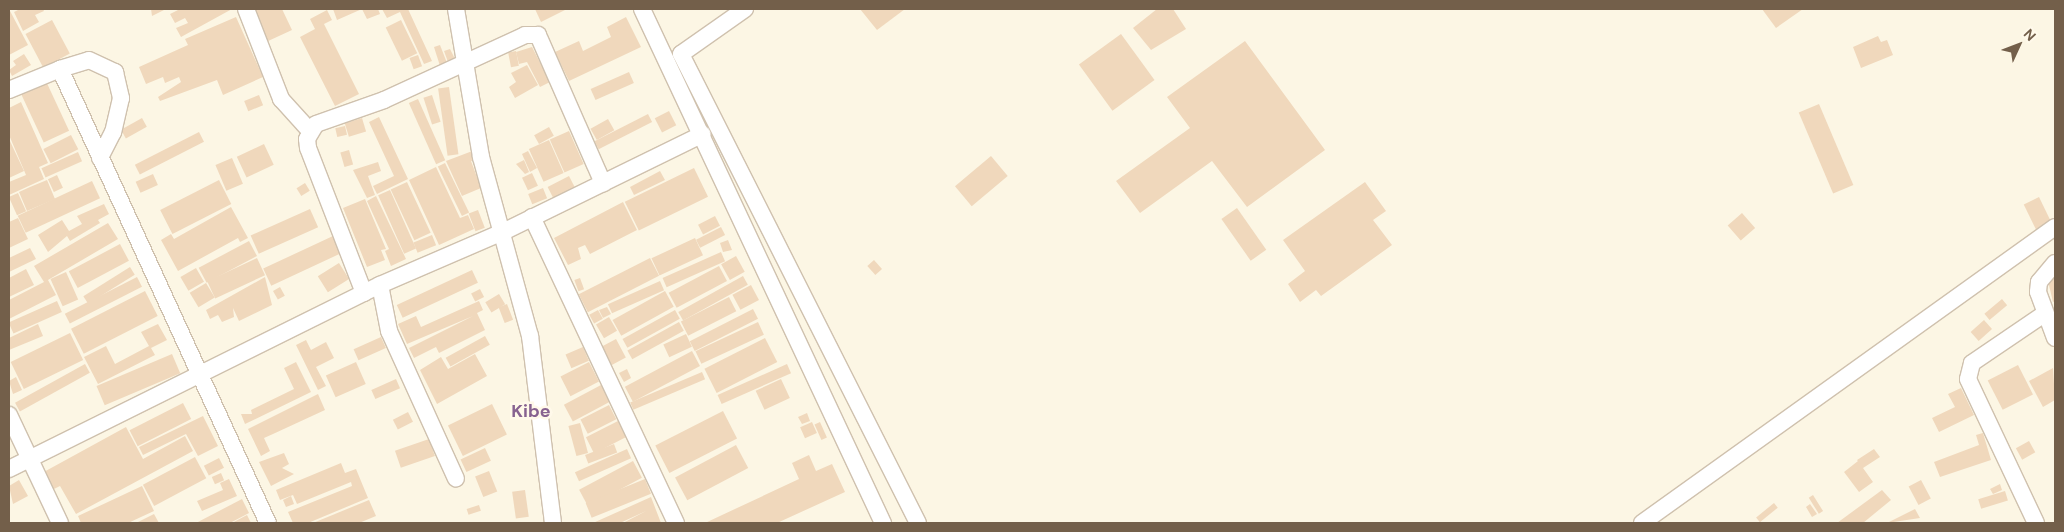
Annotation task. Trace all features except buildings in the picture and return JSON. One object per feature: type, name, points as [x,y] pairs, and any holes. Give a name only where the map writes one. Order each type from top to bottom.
[{"type":"street","points":[[246,9],[281,99],[310,131],[308,148],[364,294]]},
{"type":"street","points":[[456,9],[464,66],[481,157],[505,231],[530,336],[553,523]]},
{"type":"street","points":[[642,9],[704,134],[883,523]]},
{"type":"street","points":[[745,9],[680,54],[918,523]]},
{"type":"street","points":[[310,131],[464,66],[525,35],[538,35],[603,183]]},
{"type":"street","points":[[9,90],[60,69],[88,60],[115,72],[121,98],[113,132],[100,158]]},
{"type":"street","points":[[60,69],[199,377],[268,523]]},
{"type":"street","points":[[9,469],[199,377],[380,285],[505,231],[704,134]]},
{"type":"street","points":[[532,217],[676,523]]},
{"type":"street","points":[[1642,523],[2055,227]]},
{"type":"street","points":[[2055,263],[2038,282],[2044,314],[2055,338]]},
{"type":"street","points":[[380,285],[390,331],[456,479]]},
{"type":"street","points":[[2036,523],[1968,380],[1972,363],[2044,314]]},
{"type":"street","points":[[9,415],[60,523]]},
{"type":"district","name":"Kibe","points":[[531,411]]}]
